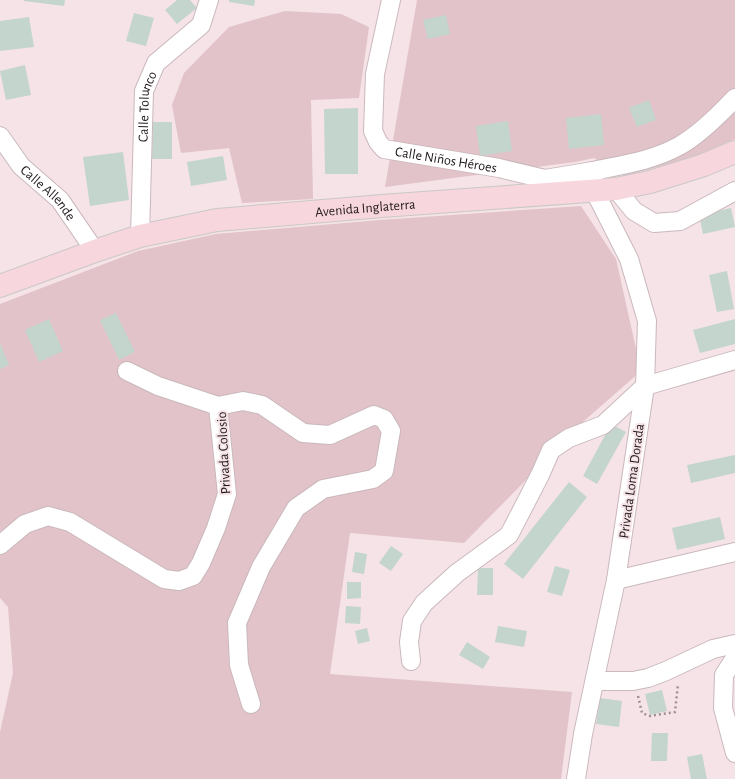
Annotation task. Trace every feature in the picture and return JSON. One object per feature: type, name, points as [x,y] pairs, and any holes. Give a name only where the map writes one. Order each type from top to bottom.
[{"type":"main road","name":"Avenida Inglaterra","points":[[0,286],[140,236],[217,220],[382,206],[593,180],[616,189],[650,182],[704,165],[735,152]]},
{"type":"street","name":"Calle Tolunco","points":[[140,236],[144,91],[156,63],[201,25],[209,0]]},
{"type":"street","name":"Calle Niños Héroes","points":[[391,0],[375,74],[373,131],[378,142],[384,149],[499,168],[545,179],[593,180],[679,146],[711,122],[735,98]]},
{"type":"street","name":"Calle Allende","points":[[0,136],[21,166],[60,200],[95,251]]},
{"type":"street","name":"Privada Loma Dorada","points":[[576,779],[583,734],[616,580],[645,386],[647,321],[628,259],[593,180]]},
{"type":"street","points":[[616,189],[634,211],[654,224],[680,221],[735,191]]},
{"type":"street","points":[[411,661],[409,642],[412,621],[424,603],[457,573],[509,535],[540,475],[551,450],[569,438],[603,425],[645,386],[735,360]]},
{"type":"street","points":[[128,371],[158,386],[218,406]]},
{"type":"street","name":"Privada Colosio","points":[[0,545],[25,524],[48,516],[70,522],[164,579],[179,581],[194,576],[216,528],[227,494],[218,406],[244,401],[262,405],[304,433],[330,435],[374,415],[384,419],[391,431],[384,471],[373,479],[323,489],[296,508],[260,567],[237,623],[239,665],[251,704]]},
{"type":"street","points":[[616,580],[735,552]]},
{"type":"street","points":[[594,681],[633,681],[648,678],[713,649],[735,644]]},
{"type":"street","points":[[735,658],[724,674],[723,708],[735,753]]},
{"type":"path","points":[[633,681],[642,713],[650,716],[675,712],[681,664]]},
{"type":"shaded area","points":[[417,0],[735,0],[735,139],[695,157],[624,176],[594,158],[575,162],[385,187]]},
{"type":"shaded area","points":[[285,11],[341,14],[369,27],[359,98],[311,100],[313,199],[242,203],[229,148],[181,153],[172,105],[184,73],[229,27]]},
{"type":"shaded area","points":[[581,206],[616,259],[641,371],[584,421],[464,543],[350,533],[330,674],[572,692],[561,779],[0,779],[0,732],[13,673],[8,607],[0,598],[0,304],[138,251],[216,234],[380,220]]},
{"type":"building","points":[[24,0],[65,0],[64,6]]},
{"type":"building","points":[[177,0],[190,0],[197,8],[177,24],[165,10]]},
{"type":"building","points":[[229,0],[255,0],[254,6],[229,2]]},
{"type":"building","points":[[134,13],[154,18],[146,46],[126,41]]},
{"type":"building","points":[[446,15],[450,34],[428,39],[423,20]]},
{"type":"building","points":[[29,17],[34,47],[0,51],[0,21]]},
{"type":"building","points":[[25,65],[31,95],[6,100],[0,71]]},
{"type":"building","points":[[649,100],[656,120],[637,127],[629,108]]},
{"type":"building","points":[[358,108],[358,174],[325,174],[324,109]]},
{"type":"building","points":[[601,114],[604,145],[569,149],[566,118]]},
{"type":"building","points":[[508,121],[512,151],[480,156],[476,126]]},
{"type":"building","points":[[153,122],[172,122],[172,159],[152,159]]},
{"type":"building","points":[[123,152],[129,200],[90,206],[83,157]]},
{"type":"building","points":[[223,156],[227,180],[191,186],[187,162]]},
{"type":"building","points":[[731,208],[735,227],[703,234],[699,215]]},
{"type":"building","points":[[727,271],[734,309],[717,312],[709,275]]},
{"type":"building","points":[[116,313],[135,352],[119,360],[100,320]]},
{"type":"building","points":[[49,319],[63,351],[39,362],[25,330]]},
{"type":"building","points":[[735,319],[735,344],[700,353],[693,330]]},
{"type":"building","points":[[0,343],[9,365],[0,369]]},
{"type":"building","points":[[611,424],[626,432],[597,484],[583,476]]},
{"type":"building","points":[[735,455],[735,473],[691,483],[687,465]]},
{"type":"building","points":[[569,482],[587,497],[523,579],[504,564]]},
{"type":"building","points":[[720,517],[725,539],[677,550],[672,528]]},
{"type":"building","points":[[391,546],[403,554],[391,571],[379,563]]},
{"type":"building","points":[[355,552],[367,554],[364,574],[352,572]]},
{"type":"building","points":[[555,566],[570,570],[562,596],[547,592]]},
{"type":"building","points":[[478,568],[493,568],[493,595],[477,595]]},
{"type":"building","points":[[347,582],[361,582],[361,598],[347,599]]},
{"type":"building","points":[[346,606],[361,607],[360,624],[345,623]]},
{"type":"building","points":[[498,626],[527,631],[524,647],[495,642]]},
{"type":"building","points":[[367,628],[370,641],[358,644],[355,631]]},
{"type":"building","points":[[467,642],[490,657],[483,669],[459,655]]},
{"type":"building","points":[[662,690],[667,711],[650,715],[645,694]]},
{"type":"building","points":[[600,698],[622,701],[619,727],[596,724]]},
{"type":"building","points":[[652,733],[668,733],[667,761],[651,761]]},
{"type":"building","points":[[702,754],[707,779],[691,779],[687,757]]}]
